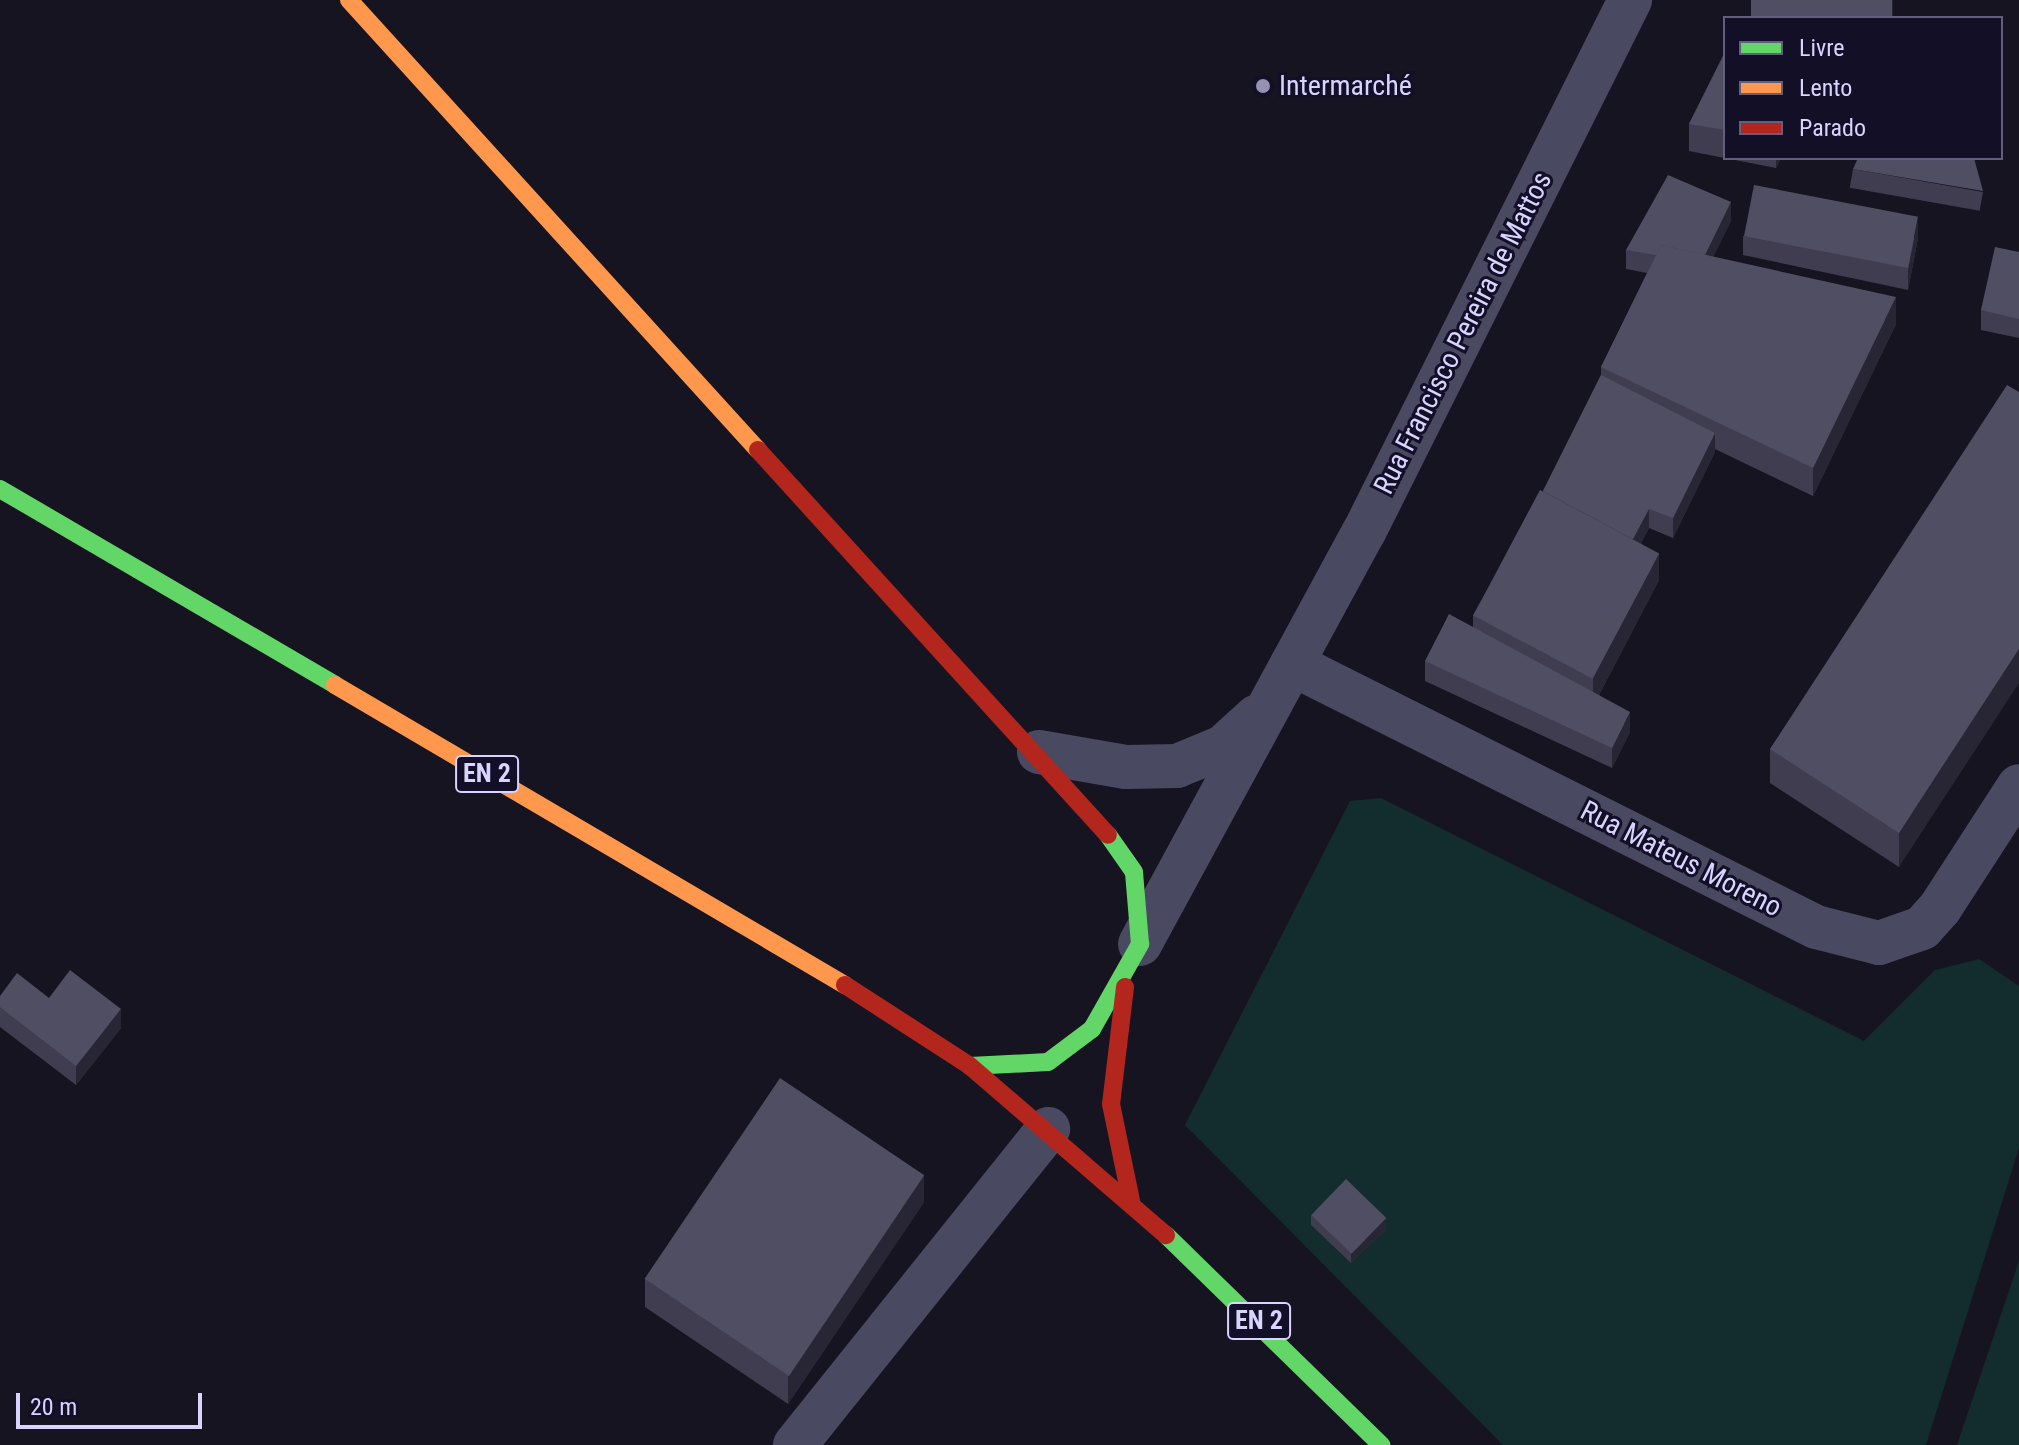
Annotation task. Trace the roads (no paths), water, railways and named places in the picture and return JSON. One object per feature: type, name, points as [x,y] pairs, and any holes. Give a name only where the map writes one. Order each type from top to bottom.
[{"type":"main road","points":[[349,0],[1039,752],[1134,872],[1133,958],[1111,1104],[1131,1201]]},
{"type":"main road","name":"EN 2","points":[[0,489],[800,956],[970,1066],[1131,1201],[1381,1445]]},
{"type":"main road","points":[[970,1066],[1017,1069],[1075,1047],[1133,958]]},
{"type":"street","name":"Rua Francisco Pereira de Mattos","points":[[1133,958],[1292,664],[1630,0]]},
{"type":"street","name":"Rua Mateus Moreno","points":[[1292,664],[1816,927],[1879,943],[1922,928],[1940,908],[2019,786]]},
{"type":"street","points":[[1039,752],[1126,767],[1177,766],[1223,747],[1270,705]]},
{"type":"street","points":[[795,1445],[1048,1129]]},
{"type":"place","name":"Intermarché","points":[[1263,86]]}]
